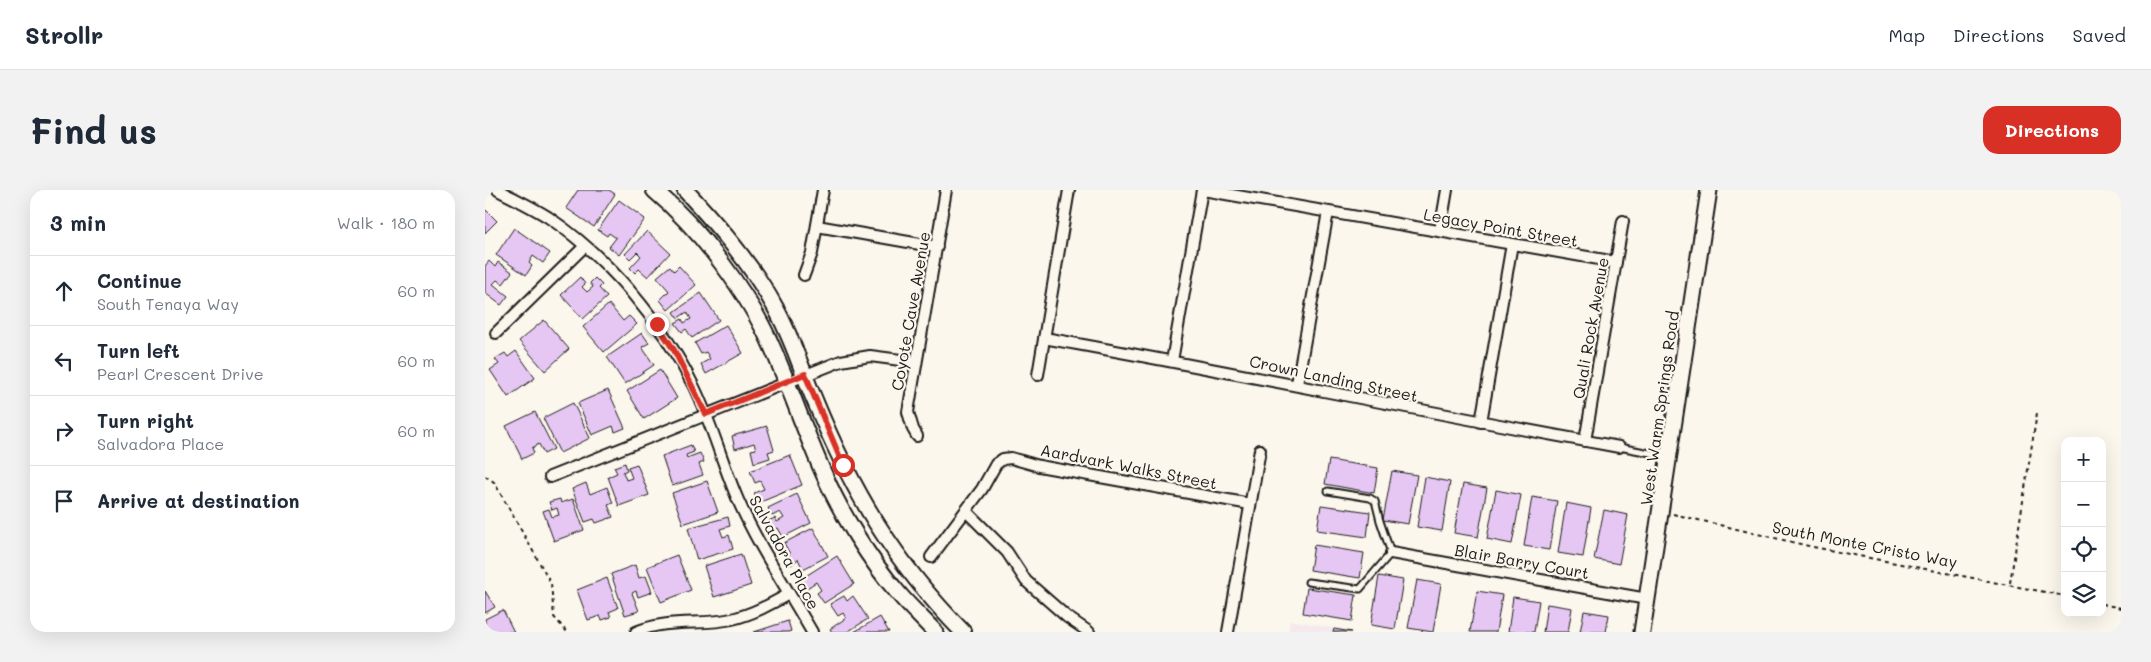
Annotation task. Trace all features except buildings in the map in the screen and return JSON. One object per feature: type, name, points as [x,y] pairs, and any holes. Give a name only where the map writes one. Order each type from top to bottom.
[{"type":"street","name":"Salvadora Place","points":[[498,190],[548,218],[584,247],[640,302],[657,324],[682,365],[706,414],[738,500],[751,528],[812,632]]},
{"type":"street","points":[[654,190],[708,246],[743,295],[773,347],[796,378],[876,525],[918,584],[963,632]]},
{"type":"street","points":[[685,190],[724,231],[760,282],[791,337],[796,378],[823,473],[857,535],[898,593],[935,632]]},
{"type":"street","points":[[804,275],[813,253],[823,190]]},
{"type":"street","name":"Coyote Cave Avenue","points":[[917,436],[908,412],[946,190]]},
{"type":"street","points":[[1038,375],[1069,190]]},
{"type":"street","points":[[1172,360],[1203,190]]},
{"type":"street","name":"Legacy Point Street","points":[[1203,190],[1616,262]]},
{"type":"street","points":[[1440,231],[1447,190]]},
{"type":"street","name":"West Warm Springs Road","points":[[1642,632],[1709,190]]},
{"type":"street","points":[[1297,384],[1328,212]]},
{"type":"street","name":"Quali Rock Avenue","points":[[1585,441],[1623,220]]},
{"type":"street","points":[[817,226],[937,246]]},
{"type":"street","points":[[1481,422],[1511,244]]},
{"type":"street","points":[[496,333],[584,247]]},
{"type":"street","name":"Crown Landing Street","points":[[1044,338],[1172,360],[1481,422],[1619,447]]},
{"type":"street","points":[[550,477],[841,361],[870,356],[917,362]]},
{"type":"street","points":[[1228,632],[1260,450]]},
{"type":"street","name":"Aardvark Walks Street","points":[[966,511],[990,478],[996,464],[1003,459],[1011,458],[1039,466],[1250,504]]},
{"type":"street","points":[[931,557],[966,511],[1007,552],[1026,581],[1067,617],[1089,632]]},
{"type":"street","name":"Blair Barry Court","points":[[1391,552],[1647,599]]},
{"type":"street","points":[[637,632],[657,624],[732,619],[767,606],[789,594]]},
{"type":"lane","points":[[1619,447],[1669,456]]},
{"type":"lane","points":[[1308,582],[1359,589],[1391,552],[1375,501],[1369,498],[1329,491]]},
{"type":"path","points":[[2010,584],[2037,413]]},
{"type":"path","points":[[485,476],[494,482],[551,583],[554,617],[567,632]]},
{"type":"path","name":"South Monte Cristo Way","points":[[1661,511],[1813,547],[2061,595]]},
{"type":"path","points":[[2106,605],[2121,608]]},
{"type":"shaded area","points":[[1290,620],[1355,632],[1288,632]]},
{"type":"route","points":[[657,324],[674,350],[706,414],[805,374],[814,400],[843,465]]}]
